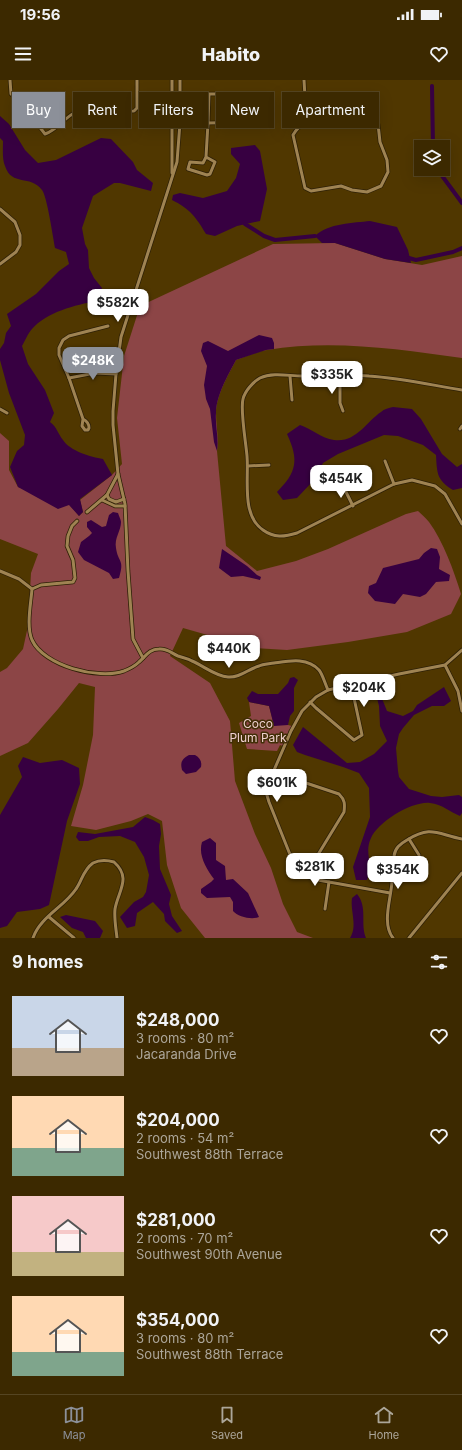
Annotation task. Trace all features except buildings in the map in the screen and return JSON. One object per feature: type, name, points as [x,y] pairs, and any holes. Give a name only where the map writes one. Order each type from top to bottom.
[{"type":"street","points":[[10,80],[11,94],[22,104],[45,134],[49,133],[68,119],[71,114],[76,112],[136,110],[137,80]]},
{"type":"street","points":[[172,80],[172,179]]},
{"type":"street","points":[[180,80],[180,92]]},
{"type":"street","points":[[304,80],[305,92]]},
{"type":"street","points":[[209,94],[252,94],[255,96],[256,117],[254,121],[208,123],[209,94]]},
{"type":"street","points":[[322,120],[345,123],[378,124],[380,142],[387,160],[388,172],[381,186],[367,192],[352,190],[341,186],[311,191],[305,188],[293,135],[297,128],[308,122],[322,120]]},
{"type":"street","points":[[143,658],[133,639],[128,571],[126,506],[118,474],[113,425],[116,374],[121,337],[177,162],[180,128]]},
{"type":"street","points":[[206,157],[215,162],[210,174],[207,175],[188,169],[190,162],[203,163],[206,157],[208,128]]},
{"type":"street","points":[[0,209],[15,222],[20,235],[20,245],[16,252],[0,264]]},
{"type":"street","points":[[83,419],[69,378],[59,355],[59,348],[63,340],[69,336],[108,326]]},
{"type":"street","points":[[69,378],[95,373],[116,374]]},
{"type":"street","points":[[462,390],[369,376],[280,375],[260,378],[245,393],[242,405],[248,466],[248,501],[251,514],[257,526],[268,533],[276,536],[285,536],[297,533],[394,484],[412,480],[435,486],[445,494],[462,524]]},
{"type":"street","points":[[290,376],[292,400]]},
{"type":"street","points":[[340,376],[340,403],[343,411]]},
{"type":"street","points":[[0,409],[6,413]]},
{"type":"street","points":[[385,461],[394,484]]},
{"type":"street","points":[[248,466],[269,465]]},
{"type":"street","points":[[87,512],[107,496],[118,474]]},
{"type":"street","points":[[343,486],[353,506]]},
{"type":"street","points":[[107,496],[109,499],[116,502],[124,498]]},
{"type":"street","points":[[102,500],[115,506],[126,506]]},
{"type":"street","points":[[458,518],[462,516]]},
{"type":"street","points":[[32,589],[41,585],[72,582],[75,578],[73,560],[67,546],[68,536],[72,526],[77,520]]},
{"type":"street","points":[[0,572],[19,579],[32,589]]},
{"type":"street","points":[[32,589],[29,621],[31,639],[38,649],[50,659],[66,666],[100,674],[123,672],[132,667],[146,654],[157,649],[166,648],[177,656],[191,660],[219,675],[228,677],[239,676],[259,665],[295,660],[309,663],[320,671],[328,690]]},
{"type":"street","points":[[390,893],[329,882],[299,873],[295,867],[269,802],[266,792],[268,784],[291,731],[302,711],[316,697],[328,690],[351,684],[445,665],[462,650]]},
{"type":"street","points":[[445,665],[458,691],[462,712]]},
{"type":"street","points":[[310,702],[354,740],[362,735],[351,684]]},
{"type":"street","points":[[273,772],[339,794],[343,798],[345,804],[344,812],[305,876]]},
{"type":"street","points":[[393,938],[388,925],[388,911],[395,850],[400,844],[418,833],[433,831],[462,839]]},
{"type":"street","points":[[409,839],[419,855]]},
{"type":"street","points":[[33,938],[39,927],[70,897],[77,888],[86,869],[93,863],[102,861],[114,862],[122,872],[122,887],[114,917],[118,938]]},
{"type":"street","points":[[409,938],[462,873]]},
{"type":"street","points":[[325,909],[329,882]]},
{"type":"street","points":[[49,917],[74,938]]},
{"type":"green space","points":[[335,243],[385,259],[422,265],[462,256],[462,358],[365,346],[316,345],[263,351],[236,360],[220,393],[216,413],[218,441],[217,451],[226,546],[257,571],[296,561],[328,549],[406,514],[418,511],[429,522],[439,538],[461,594],[451,614],[407,632],[287,650],[253,648],[183,628],[170,656],[210,683],[230,721],[235,781],[255,834],[271,868],[283,904],[297,932],[313,938],[205,938],[181,908],[167,865],[162,821],[148,814],[131,821],[96,830],[71,826],[83,785],[93,735],[95,687],[79,683],[28,743],[0,756],[0,672],[7,668],[23,649],[28,626],[31,573],[38,554],[0,539],[0,433],[9,441],[9,470],[18,487],[69,504],[79,516],[83,512],[80,500],[112,475],[122,464],[117,418],[124,356],[140,306],[273,244]]},
{"type":"green space","name":"Coco Plum Park","points":[[249,702],[269,706],[274,725],[292,726],[283,746],[280,745],[277,751],[247,749],[239,723],[251,716]]},
{"type":"shaded area","points":[[0,116],[9,124],[25,150],[38,163],[56,160],[101,138],[111,139],[133,162],[137,170],[153,183],[151,191],[120,183],[114,183],[93,196],[82,228],[85,244],[88,250],[89,268],[94,278],[102,288],[97,301],[71,307],[45,318],[31,331],[22,346],[28,364],[45,390],[54,413],[50,422],[66,444],[87,455],[103,459],[112,475],[80,499],[83,512],[79,516],[69,505],[58,509],[18,487],[10,467],[17,451],[24,445],[25,435],[9,393],[0,360],[0,349],[4,343],[6,333],[11,326],[7,314],[36,294],[59,271],[69,264],[66,252],[55,248],[48,208],[42,190],[32,182],[17,179],[12,176],[5,166],[3,157],[3,141],[0,138]]},
{"type":"shaded area","points":[[255,145],[260,151],[267,189],[260,221],[237,226],[215,236],[206,234],[192,214],[172,200],[173,195],[180,193],[203,198],[227,191],[236,178],[240,164],[231,154],[231,148]]},
{"type":"shaded area","points":[[370,221],[397,227],[408,250],[411,263],[385,259],[335,243],[322,243],[315,236],[327,228],[334,226]]},
{"type":"shaded area","points":[[259,335],[272,338],[274,349],[266,350],[236,360],[218,400],[216,418],[218,441],[217,451],[214,442],[210,409],[206,399],[204,385],[207,366],[201,351],[203,343],[208,341],[228,351]]},
{"type":"shaded area","points":[[393,407],[412,409],[421,419],[442,454],[457,467],[462,464],[462,488],[453,490],[441,480],[437,467],[436,455],[423,445],[398,436],[384,435],[338,454],[323,463],[314,480],[297,498],[283,500],[277,492],[289,478],[294,465],[293,451],[287,434],[300,425],[325,437],[334,440],[342,440],[355,435],[382,411]]},
{"type":"shaded area","points":[[113,512],[118,513],[121,521],[116,544],[117,553],[121,564],[121,572],[119,578],[113,579],[109,573],[84,560],[78,552],[81,542],[92,533],[87,527],[87,522],[91,520],[102,527],[106,526],[109,515]]},
{"type":"shaded area","points":[[431,548],[437,549],[440,557],[439,569],[450,575],[449,581],[436,582],[426,594],[420,597],[403,594],[395,604],[375,601],[368,593],[369,586],[376,583],[383,568],[419,559]]},
{"type":"shaded area","points":[[222,549],[261,577],[260,580],[243,576],[231,577],[219,568]]},
{"type":"shaded area","points":[[294,677],[298,680],[294,688],[294,711],[290,716],[288,725],[274,726],[269,706],[249,702],[247,698],[252,691],[258,694],[278,694],[288,683],[290,678]]},
{"type":"shaded area","points":[[444,687],[451,701],[444,706],[432,706],[414,715],[399,734],[396,748],[398,771],[399,777],[409,789],[431,796],[442,797],[459,795],[462,797],[462,813],[460,816],[442,806],[423,803],[405,809],[388,819],[375,832],[369,843],[369,874],[367,880],[356,880],[353,867],[370,817],[369,788],[359,773],[297,752],[293,745],[303,727],[347,763],[360,762],[374,754],[387,741],[380,726],[379,706],[376,694],[379,691],[387,711],[403,716],[413,711],[417,705]]},
{"type":"shaded area","points":[[189,755],[195,755],[198,757],[201,761],[201,767],[196,772],[186,774],[182,770],[181,763],[183,759]]},
{"type":"shaded area","points":[[23,757],[40,763],[62,760],[79,768],[80,784],[67,821],[49,905],[40,909],[17,912],[7,926],[0,928],[0,815],[22,777],[18,766]]},
{"type":"shaded area","points":[[145,817],[160,824],[160,869],[171,895],[169,904],[172,916],[182,931],[177,933],[165,921],[164,914],[153,902],[137,913],[135,926],[127,928],[120,917],[134,902],[143,897],[146,892],[149,875],[144,857],[135,842],[120,836],[99,837],[88,841],[79,841],[76,837],[78,832],[95,834],[133,827]]},
{"type":"shaded area","points":[[210,838],[216,843],[216,860],[225,866],[226,880],[233,879],[248,893],[259,917],[249,918],[235,913],[233,911],[233,902],[230,897],[207,898],[201,893],[201,889],[214,879],[206,866],[201,852],[202,842]]},
{"type":"shaded area","points":[[357,894],[362,904],[364,933],[366,938],[350,938],[354,923],[352,898]]},
{"type":"shaded area","points":[[66,915],[95,921],[103,931],[100,938],[86,938],[83,932],[72,928],[60,917]]},
{"type":"waterway","points":[[432,86],[433,140]]},
{"type":"waterway","points":[[442,176],[462,203]]},
{"type":"waterway","points":[[245,224],[264,236],[275,240],[315,236]]},
{"type":"waterway","points":[[409,258],[416,260],[453,252],[462,248]]}]
